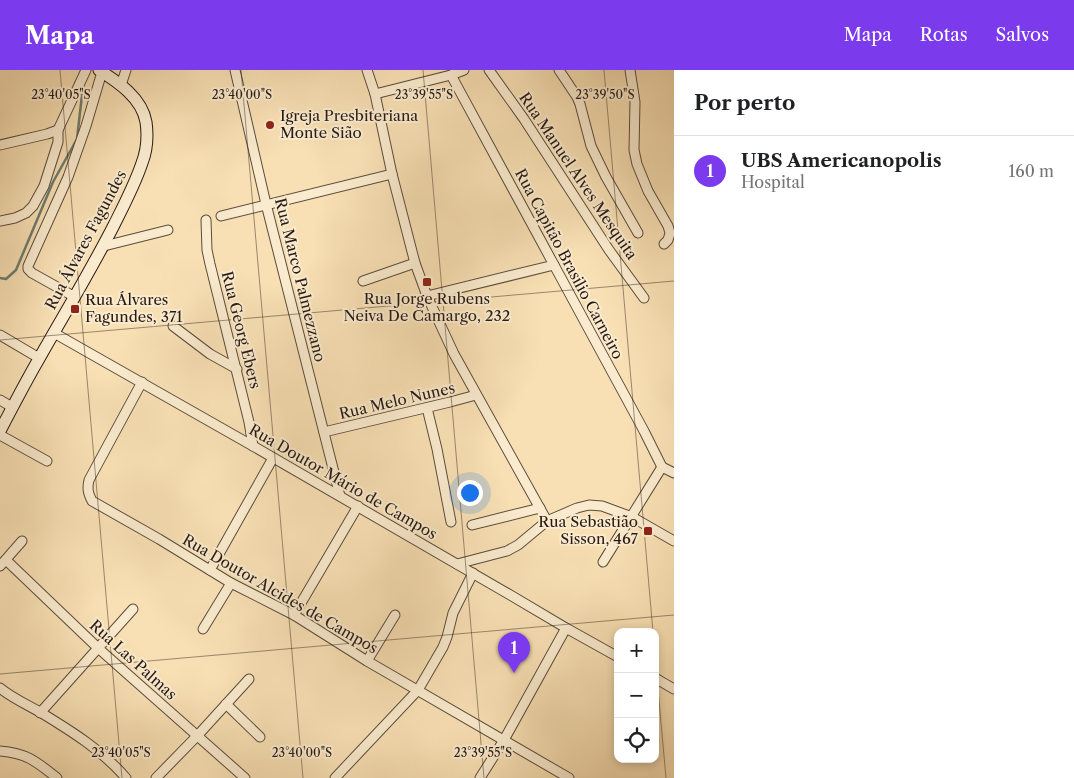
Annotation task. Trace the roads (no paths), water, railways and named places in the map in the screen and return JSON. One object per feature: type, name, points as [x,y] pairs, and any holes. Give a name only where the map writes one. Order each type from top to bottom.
[{"type":"street","points":[[0,221],[20,216],[33,206],[48,174],[58,142],[58,130],[86,70]]},
{"type":"street","points":[[121,85],[126,70]]},
{"type":"street","name":"Rua Marco Palmezzano","points":[[235,70],[266,204],[340,496]]},
{"type":"street","points":[[367,70],[375,94],[392,174],[415,263],[427,296],[454,354],[547,521]]},
{"type":"street","points":[[375,94],[464,70]]},
{"type":"street","name":"Rua Manuel Alves Mesquita","points":[[489,70],[524,119],[609,250],[644,298]]},
{"type":"street","points":[[559,70],[577,97],[591,146],[602,169],[638,233]]},
{"type":"street","points":[[630,70],[635,102],[634,150],[637,164],[648,191],[668,226],[670,233],[668,240],[664,244]]},
{"type":"street","points":[[75,298],[32,273],[28,266],[68,177],[86,126],[100,71]]},
{"type":"street","name":"Rua Álvares Fagundes","points":[[0,431],[39,358],[104,246],[142,164],[146,150],[146,121],[143,110],[131,94],[100,71]]},
{"type":"street","name":"Rua Capitão Brasilio Carneiro","points":[[451,75],[662,467]]},
{"type":"street","points":[[0,144],[58,130]]},
{"type":"street","points":[[221,216],[392,174]]},
{"type":"street","name":"Rua Georg Ebers","points":[[206,220],[210,264],[237,369],[253,446]]},
{"type":"street","points":[[104,246],[168,230]]},
{"type":"street","points":[[363,281],[415,263]]},
{"type":"street","points":[[427,296],[554,264]]},
{"type":"street","points":[[173,326],[210,354],[237,369]]},
{"type":"street","name":"Rua Doutor Mário de Campos","points":[[54,333],[614,655]]},
{"type":"street","points":[[0,336],[39,358]]},
{"type":"street","name":"Rua Doutor Alcides de Campos","points":[[142,382],[89,480],[87,488],[88,495],[92,501],[231,583],[294,616],[367,662],[569,778]]},
{"type":"street","name":"Rua Melo Nunes","points":[[324,432],[476,395]]},
{"type":"street","points":[[0,400],[12,408]]},
{"type":"street","points":[[427,408],[451,522]]},
{"type":"street","points":[[0,435],[47,460]]},
{"type":"street","points":[[210,570],[273,458]]},
{"type":"street","points":[[603,562],[662,467],[674,473]]},
{"type":"street","points":[[456,564],[507,551],[518,545],[547,521],[589,505],[602,506],[632,517],[674,541]]},
{"type":"street","points":[[294,616],[358,506]]},
{"type":"street","points":[[472,525],[540,508]]},
{"type":"street","points":[[3,563],[22,541]]},
{"type":"street","name":"Rua Las Palmas","points":[[3,563],[245,778]]},
{"type":"street","points":[[334,778],[418,690],[443,647],[453,613],[474,573]]},
{"type":"street","points":[[203,629],[231,583]]},
{"type":"street","points":[[40,713],[133,608]]},
{"type":"street","points":[[367,662],[395,615]]},
{"type":"street","points":[[480,778],[504,740],[566,628]]},
{"type":"street","points":[[156,778],[249,679]]},
{"type":"street","points":[[659,680],[674,689]]},
{"type":"street","points":[[0,688],[9,696],[93,746],[126,778]]},
{"type":"street","points":[[226,704],[260,737]]},
{"type":"street","points":[[0,751],[22,754],[35,760],[57,778]]},
{"type":"waterway","points":[[0,278],[6,279],[16,270],[53,182],[77,139],[83,86]]},
{"type":"place","name":"Igreja Presbiteriana Monte Sião","points":[[270,125]]},
{"type":"place","name":"Rua Jorge Rubens Neiva De Camargo, 232","points":[[427,282]]},
{"type":"place","name":"Rua Álvares Fagundes, 371","points":[[75,309]]},
{"type":"place","name":"Rua Sebastião Sisson, 467","points":[[648,531]]},
{"type":"place","name":"UBS Americanopolis","points":[[514,673]]}]
